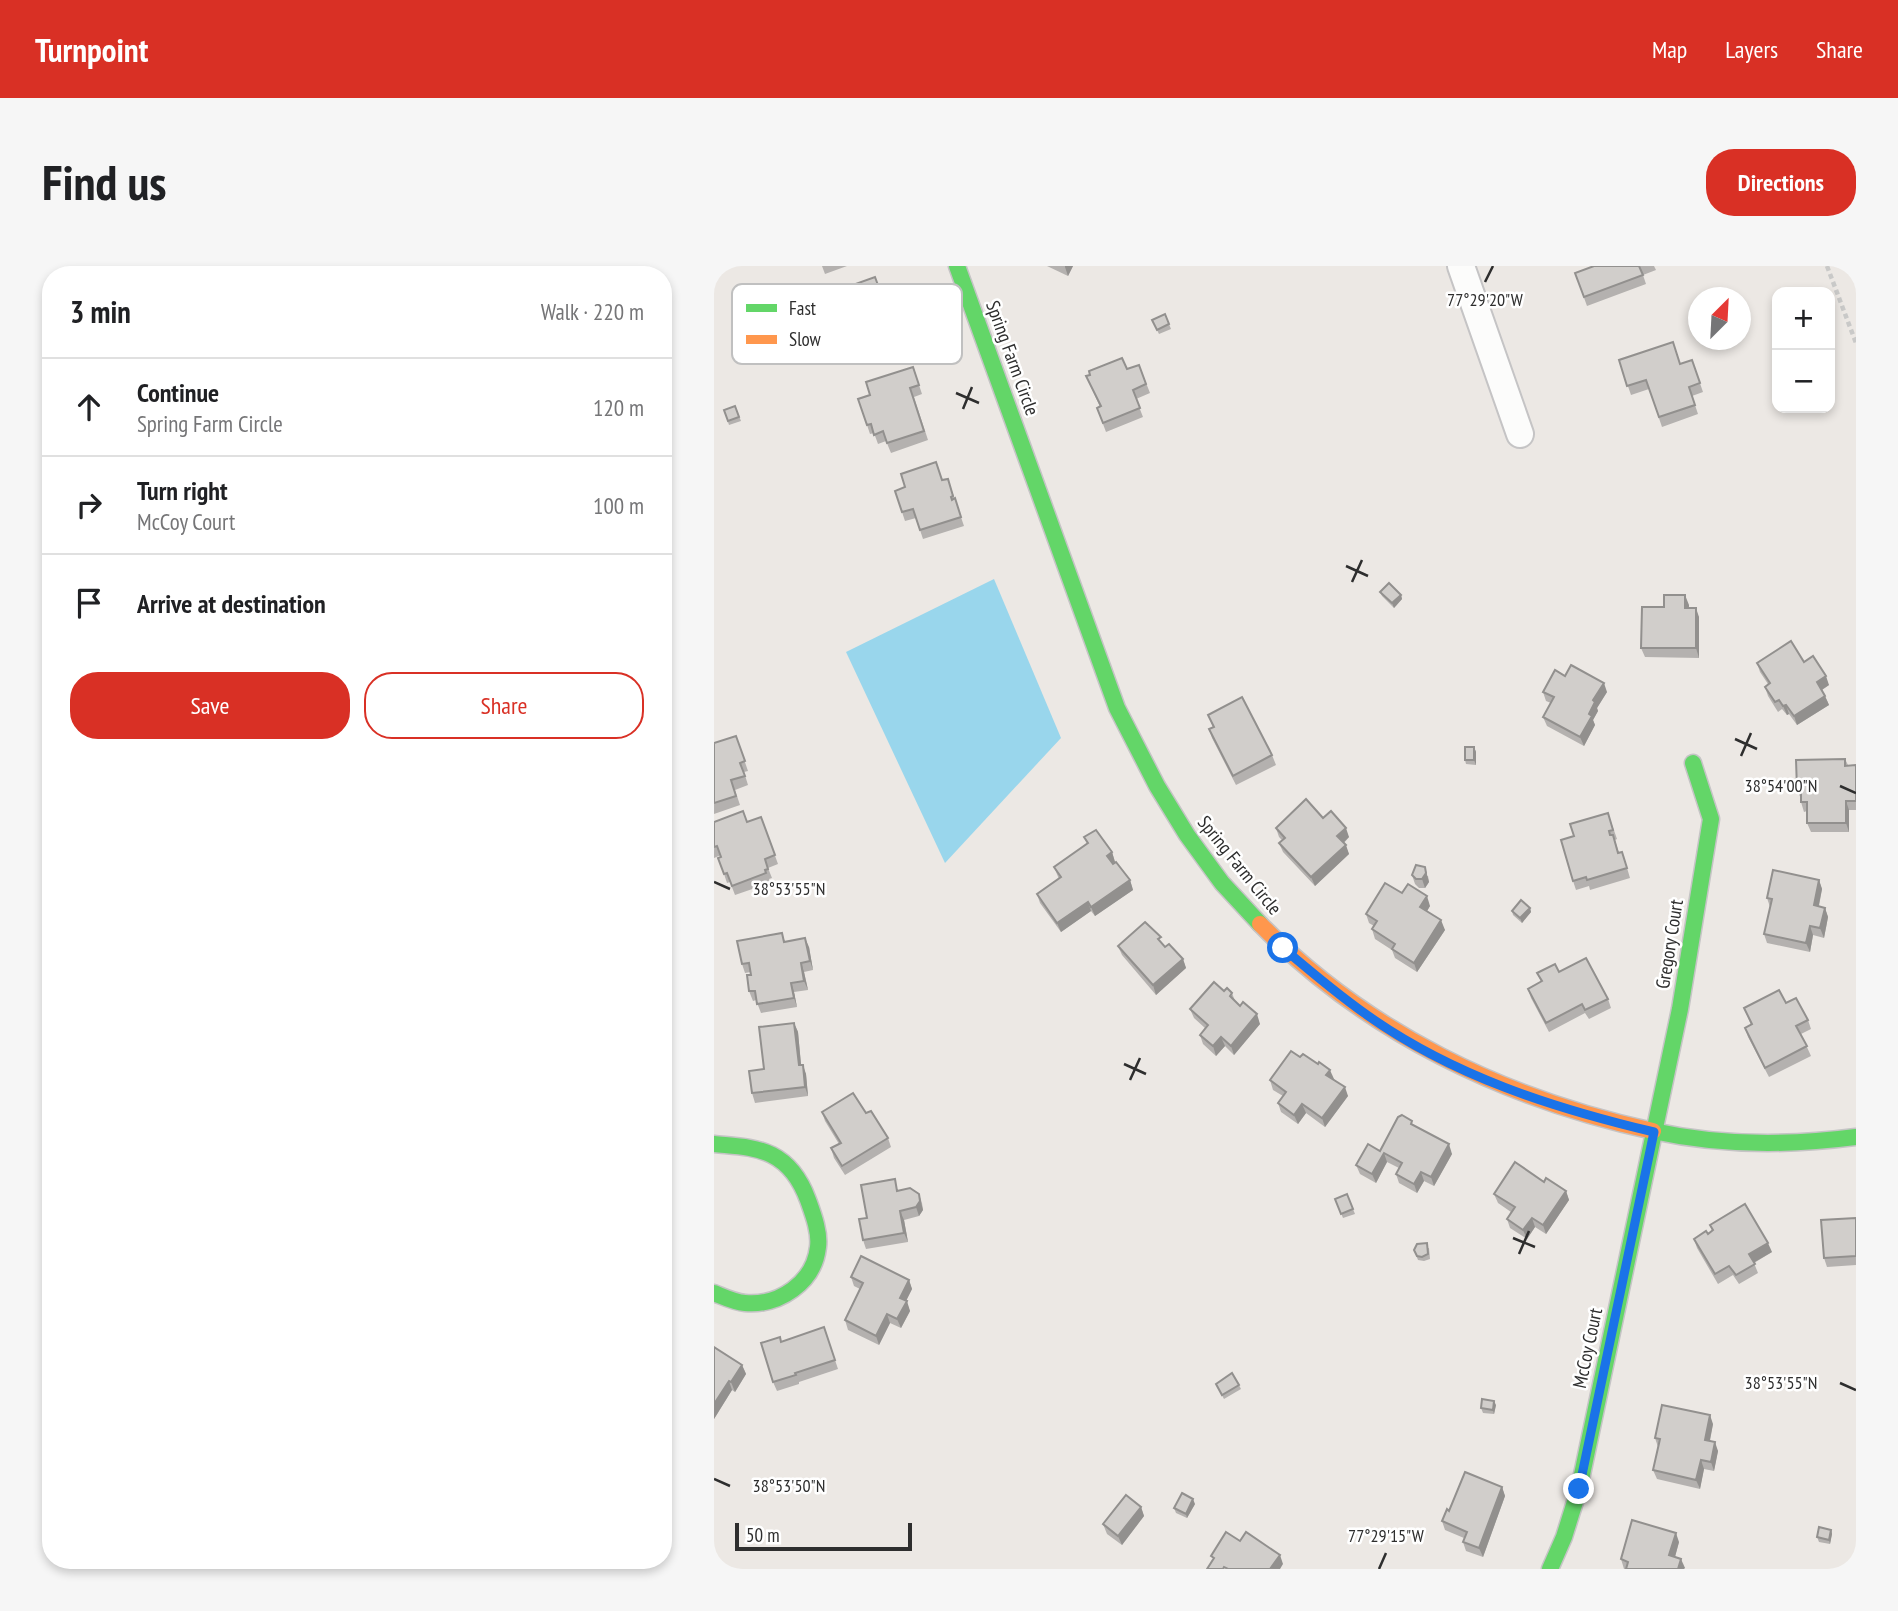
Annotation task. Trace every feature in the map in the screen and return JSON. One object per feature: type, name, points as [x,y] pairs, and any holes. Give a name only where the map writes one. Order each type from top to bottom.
[{"type":"street","name":"Spring Farm Circle","points":[[957,266],[1117,708],[1143,764],[1202,857],[1240,904],[1283,948],[1339,995],[1410,1042],[1475,1076],[1532,1099],[1599,1119],[1704,1141],[1805,1144],[1856,1136]]},
{"type":"street","points":[[1461,266],[1520,434]]},
{"type":"street","name":"Gregory Court","points":[[1654,1132],[1680,1009],[1711,818],[1693,763]]},
{"type":"street","name":"McCoy Court","points":[[1550,1569],[1579,1489],[1654,1132]]},
{"type":"street","points":[[714,1144],[762,1150],[780,1159],[796,1173],[817,1228],[818,1249],[812,1268],[800,1284],[785,1296],[767,1303],[746,1304],[714,1293]]},
{"type":"path","points":[[1827,266],[1856,342]]},
{"type":"water","points":[[994,579],[1061,738],[945,863],[846,652]]},
{"type":"building","points":[[1594,266],[1639,266],[1643,275],[1584,297],[1575,273]]},
{"type":"building","points":[[875,277],[878,284],[855,284]]},
{"type":"building","points":[[1165,314],[1169,324],[1157,330],[1152,320]]},
{"type":"building","points":[[1673,342],[1680,364],[1692,360],[1700,383],[1689,387],[1695,405],[1659,417],[1646,380],[1627,386],[1619,360]]},
{"type":"building","points":[[1122,358],[1127,369],[1139,365],[1146,384],[1133,390],[1140,408],[1103,423],[1097,408],[1101,406],[1086,376],[1090,375],[1089,371]]},
{"type":"building","points":[[913,367],[919,385],[910,388],[924,431],[887,443],[883,431],[874,435],[871,424],[867,425],[858,399],[870,395],[866,382]]},
{"type":"building","points":[[735,406],[739,417],[728,421],[724,410]]},
{"type":"building","points":[[936,462],[942,480],[948,479],[952,500],[955,498],[961,517],[920,530],[913,509],[902,512],[895,491],[905,487],[901,474]]},
{"type":"building","points":[[1389,583],[1401,595],[1392,603],[1380,592]]},
{"type":"building","points":[[1664,595],[1685,595],[1685,608],[1696,608],[1696,648],[1641,648],[1642,607],[1664,607]]},
{"type":"building","points":[[1791,641],[1804,662],[1813,656],[1826,676],[1817,682],[1825,696],[1794,716],[1786,705],[1783,706],[1779,700],[1775,702],[1765,687],[1770,683],[1757,663]]},
{"type":"building","points":[[1571,665],[1604,683],[1593,700],[1595,702],[1589,714],[1592,716],[1580,737],[1543,717],[1554,697],[1543,692],[1555,670],[1565,676]]},
{"type":"building","points":[[1242,697],[1272,755],[1233,776],[1209,729],[1214,727],[1208,715]]},
{"type":"building","points":[[736,736],[745,761],[740,763],[745,776],[731,780],[736,796],[714,803],[714,743]]},
{"type":"building","points":[[1465,747],[1474,747],[1474,760],[1465,760]]},
{"type":"building","points":[[1845,759],[1845,766],[1856,765],[1856,801],[1846,801],[1846,823],[1807,823],[1807,802],[1801,802],[1801,789],[1797,789],[1796,760]]},
{"type":"building","points":[[1306,799],[1323,818],[1331,811],[1346,828],[1337,836],[1346,845],[1311,877],[1279,843],[1285,838],[1276,828]]},
{"type":"building","points":[[743,811],[747,822],[761,817],[775,855],[765,859],[768,869],[765,870],[766,873],[732,886],[718,858],[721,857],[717,846],[714,847],[714,822]]},
{"type":"building","points":[[1608,813],[1613,830],[1609,831],[1610,835],[1613,835],[1618,853],[1622,852],[1627,868],[1587,880],[1586,877],[1573,881],[1561,840],[1574,836],[1570,824]]},
{"type":"building","points":[[1096,830],[1112,852],[1107,856],[1113,864],[1116,862],[1130,880],[1091,907],[1088,902],[1057,923],[1037,894],[1061,877],[1054,867],[1088,843],[1084,837]]},
{"type":"building","points":[[1416,865],[1425,867],[1426,873],[1422,879],[1416,879],[1412,875]]},
{"type":"building","points":[[1773,870],[1819,880],[1814,905],[1825,908],[1820,928],[1810,926],[1806,943],[1764,934],[1772,899],[1767,898]]},
{"type":"building","points":[[1385,883],[1402,893],[1408,884],[1427,896],[1420,907],[1441,920],[1414,963],[1392,949],[1395,944],[1372,929],[1377,921],[1366,914]]},
{"type":"building","points":[[1521,900],[1530,908],[1520,918],[1512,911]]},
{"type":"building","points":[[1145,922],[1161,937],[1158,939],[1165,947],[1169,944],[1183,959],[1153,985],[1118,946]]},
{"type":"building","points":[[782,933],[784,942],[805,938],[810,961],[801,963],[804,981],[791,983],[794,998],[757,1004],[755,991],[749,991],[749,963],[742,964],[737,941]]},
{"type":"building","points":[[1586,958],[1608,999],[1585,1010],[1582,1004],[1546,1023],[1528,989],[1542,981],[1537,973],[1555,964],[1559,972]]},
{"type":"building","points":[[1214,982],[1224,991],[1227,988],[1232,993],[1230,996],[1240,1006],[1243,1002],[1257,1014],[1231,1046],[1221,1037],[1213,1046],[1200,1035],[1208,1025],[1190,1009]]},
{"type":"building","points":[[1779,990],[1786,1003],[1796,998],[1808,1020],[1796,1026],[1807,1046],[1765,1068],[1745,1028],[1752,1024],[1744,1008]]},
{"type":"building","points":[[794,1023],[799,1065],[803,1065],[805,1087],[752,1093],[749,1071],[764,1069],[759,1027]]},
{"type":"building","points":[[1291,1051],[1300,1057],[1303,1054],[1318,1064],[1319,1062],[1330,1070],[1326,1075],[1345,1087],[1322,1118],[1302,1104],[1294,1115],[1278,1103],[1286,1092],[1270,1080]]},
{"type":"building","points":[[853,1093],[866,1113],[871,1111],[888,1138],[842,1166],[831,1148],[841,1143],[822,1112]]},
{"type":"building","points":[[1402,1115],[1412,1121],[1411,1124],[1449,1144],[1431,1177],[1421,1172],[1414,1184],[1396,1174],[1402,1163],[1384,1153],[1372,1174],[1356,1165],[1368,1144],[1380,1151],[1398,1117]]},
{"type":"building","points":[[1515,1162],[1544,1182],[1546,1178],[1566,1191],[1543,1225],[1532,1218],[1523,1230],[1507,1219],[1515,1207],[1494,1194]]},
{"type":"building","points":[[895,1179],[897,1191],[910,1188],[919,1194],[920,1201],[916,1207],[900,1211],[904,1233],[863,1240],[859,1219],[867,1218],[861,1185]]},
{"type":"building","points":[[1347,1194],[1353,1209],[1341,1214],[1335,1199]]},
{"type":"building","points":[[1745,1204],[1768,1243],[1749,1254],[1755,1264],[1736,1275],[1729,1266],[1715,1274],[1694,1239],[1706,1231],[1708,1234],[1713,1230],[1710,1225]]},
{"type":"building","points":[[1856,1218],[1856,1256],[1824,1258],[1821,1220]]},
{"type":"building","points":[[1427,1243],[1428,1254],[1417,1256],[1414,1250],[1417,1244]]},
{"type":"building","points":[[861,1256],[909,1280],[900,1298],[907,1301],[897,1319],[887,1314],[876,1336],[845,1320],[863,1283],[851,1277]]},
{"type":"building","points":[[824,1327],[835,1360],[773,1382],[761,1343],[780,1337],[781,1342]]},
{"type":"building","points":[[714,1347],[742,1365],[714,1404]]},
{"type":"building","points":[[1232,1373],[1239,1385],[1222,1395],[1216,1384]]},
{"type":"building","points":[[1482,1399],[1494,1401],[1493,1410],[1481,1408]]},
{"type":"building","points":[[1662,1405],[1710,1415],[1705,1440],[1715,1442],[1711,1462],[1701,1460],[1696,1480],[1653,1470],[1660,1439],[1655,1438]]},
{"type":"building","points":[[1465,1472],[1502,1487],[1479,1548],[1463,1542],[1467,1532],[1442,1521]]},
{"type":"building","points":[[1182,1493],[1193,1499],[1186,1514],[1174,1508]]},
{"type":"building","points":[[1126,1495],[1141,1507],[1118,1536],[1103,1524]]},
{"type":"building","points":[[1632,1520],[1676,1533],[1669,1555],[1681,1559],[1678,1569],[1626,1569],[1628,1562],[1621,1559]]},
{"type":"building","points":[[1819,1527],[1831,1530],[1829,1540],[1817,1537]]},
{"type":"building","points":[[1226,1532],[1240,1541],[1246,1532],[1280,1555],[1270,1569],[1207,1569],[1214,1558],[1211,1556]]},
{"type":"traffic: fast","points":[[957,266],[1117,708],[1157,786],[1187,835],[1222,883],[1260,924]]},
{"type":"traffic: fast","points":[[1550,1569],[1564,1537],[1579,1489],[1680,1009],[1711,819],[1693,763]]},
{"type":"traffic: fast","points":[[1653,1131],[1704,1140],[1754,1143],[1856,1137]]},
{"type":"traffic: fast","points":[[714,1144],[758,1150],[784,1163],[805,1193],[816,1223],[818,1241],[810,1271],[793,1290],[782,1296],[770,1301],[745,1303],[714,1293]]},
{"type":"traffic: slow","points":[[1260,924],[1302,963],[1346,998],[1392,1029],[1441,1056],[1544,1100],[1653,1131]]},
{"type":"route","points":[[1283,948],[1369,1017],[1421,1049],[1475,1076],[1532,1099],[1654,1132],[1579,1489]]}]
